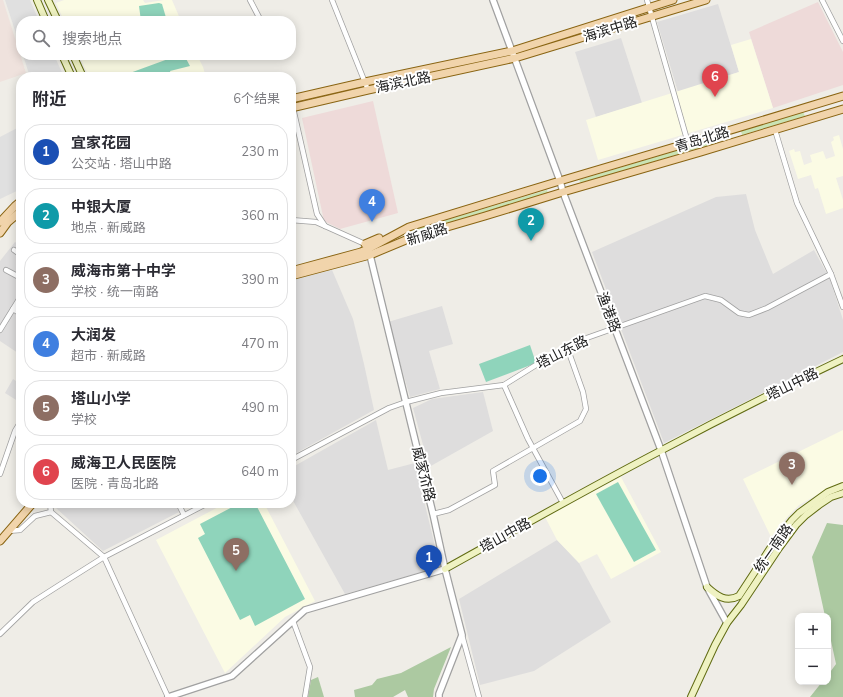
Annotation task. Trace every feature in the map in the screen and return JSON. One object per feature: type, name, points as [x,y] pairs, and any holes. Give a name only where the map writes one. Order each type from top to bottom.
[{"type":"main road","points":[[37,0],[44,16]]},
{"type":"main road","points":[[48,0],[56,16]]},
{"type":"main road","name":"海滨中路","points":[[512,51],[648,4],[673,0]]},
{"type":"main road","name":"海滨中路","points":[[515,58],[706,0]]},
{"type":"main road","name":"海滨北路","points":[[296,98],[512,51]]},
{"type":"main road","name":"海滨北路","points":[[296,107],[515,58]]},
{"type":"main road","points":[[64,60],[70,72]]},
{"type":"main road","points":[[75,60],[81,72]]},
{"type":"main road","name":"青岛北路","points":[[560,181],[843,96]]},
{"type":"main road","name":"青岛北路","points":[[563,192],[843,109]]},
{"type":"main road","name":"新威路","points":[[296,270],[361,252],[409,227],[560,181]]},
{"type":"main road","name":"新威路","points":[[296,274],[368,249],[563,192]]},
{"type":"main road","points":[[0,222],[16,205]]},
{"type":"main road","points":[[0,233],[8,222],[16,215]]},
{"type":"main road","name":"塔山中路","points":[[445,569],[661,450],[843,360]]},
{"type":"main road","name":"统一南路","points":[[707,587],[720,598],[734,599],[739,596],[792,520],[799,513],[828,492],[843,486]]},
{"type":"main road","name":"统一南路","points":[[691,697],[727,623],[796,525],[819,505],[832,497],[843,493]]},
{"type":"main road","points":[[0,534],[23,508]]},
{"type":"main road","points":[[0,541],[29,508]]},
{"type":"street","points":[[250,0],[258,16]]},
{"type":"street","points":[[332,0],[368,90]]},
{"type":"street","name":"渔港路","points":[[493,0],[563,192],[661,450],[707,587],[727,623]]},
{"type":"street","points":[[822,0],[843,42]]},
{"type":"street","points":[[648,4],[688,143]]},
{"type":"street","points":[[296,125],[317,214],[325,226]]},
{"type":"street","points":[[775,130],[797,203],[831,274],[843,307]]},
{"type":"street","points":[[296,220],[316,222],[368,249]]},
{"type":"street","name":"威家夼路","points":[[368,249],[462,635]]},
{"type":"street","points":[[6,270],[16,275]]},
{"type":"street","name":"塔山东路","points":[[296,457],[389,408],[441,393],[504,385],[552,355],[581,340],[704,296],[720,300],[739,313],[749,315],[766,308],[831,274]]},
{"type":"street","points":[[0,330],[16,304]]},
{"type":"street","points":[[433,514],[449,510],[495,485],[493,471],[580,421],[586,409],[583,392],[567,348]]},
{"type":"street","points":[[504,385],[528,439],[563,503]]},
{"type":"street","points":[[0,474],[16,429]]},
{"type":"street","points":[[51,508],[51,512],[104,557],[168,697]]},
{"type":"street","points":[[180,508],[184,515]]},
{"type":"street","points":[[0,634],[33,602],[104,557],[198,508]]},
{"type":"street","points":[[8,531],[20,530],[35,516],[51,512]]},
{"type":"street","name":"塔山中路","points":[[168,697],[232,676],[305,610],[445,569]]},
{"type":"street","points":[[293,621],[310,667],[305,697]]},
{"type":"street","points":[[439,697],[462,635]]},
{"type":"street","points":[[462,635],[480,697]]},
{"type":"shaded area","points":[[0,0],[3,0],[16,41],[16,60],[22,60],[26,72],[16,72],[16,76],[0,82]]},
{"type":"shaded area","points":[[5,0],[30,0],[37,16],[16,16],[16,34]]},
{"type":"shaded area","points":[[64,0],[143,0],[145,3],[172,0],[179,16],[62,16],[56,3]]},
{"type":"shaded area","points":[[818,2],[843,52],[843,85],[773,108],[749,32]]},
{"type":"shaded area","points":[[718,4],[739,72],[678,92],[657,22]]},
{"type":"shaded area","points":[[621,38],[642,103],[596,117],[575,52]]},
{"type":"shaded area","points":[[751,39],[773,108],[598,160],[586,120],[739,72],[731,45]]},
{"type":"shaded area","points":[[25,60],[56,60],[62,72],[28,72]]},
{"type":"shaded area","points":[[81,60],[200,60],[204,72],[87,72]]},
{"type":"shaded area","points":[[373,101],[398,213],[340,229],[324,221],[302,118]]},
{"type":"shaded area","points":[[16,129],[16,191],[0,199],[0,137]]},
{"type":"shaded area","points":[[839,135],[843,149],[843,176],[836,178],[843,200],[843,208],[826,214],[818,188],[815,189],[811,175],[798,179],[789,151],[794,149],[795,152],[800,151],[804,165],[812,162],[810,155],[823,151],[826,159],[835,156],[831,142],[834,140],[833,137]]},
{"type":"shaded area","points":[[746,194],[755,230],[773,274],[814,250],[830,279],[843,320],[843,352],[664,443],[592,252],[716,197]]},
{"type":"shaded area","points":[[15,242],[16,243],[16,352],[0,341],[0,261]]},
{"type":"shaded area","points":[[332,270],[353,319],[374,410],[296,453],[296,279]]},
{"type":"shaded area","points":[[442,306],[453,344],[429,351],[440,389],[410,397],[388,322]]},
{"type":"shaded area","points":[[13,379],[16,381],[16,400],[5,393]]},
{"type":"shaded area","points":[[483,392],[493,431],[429,467],[413,408],[432,399]]},
{"type":"shaded area","points":[[376,420],[388,470],[415,463],[440,567],[345,594],[296,506],[296,465]]},
{"type":"shaded area","points":[[843,430],[843,483],[831,487],[799,505],[771,537],[743,479]]},
{"type":"shaded area","points":[[621,477],[661,552],[611,579],[597,554],[579,563],[557,540],[545,517]]},
{"type":"shaded area","points":[[56,508],[177,508],[179,512],[103,551]]},
{"type":"shaded area","points":[[217,508],[267,508],[315,601],[285,617],[225,673],[156,540]]},
{"type":"shaded area","points":[[557,540],[579,563],[611,622],[534,671],[480,685],[459,599]]},
{"type":"green space","points":[[159,3],[162,4],[166,16],[140,16],[139,6]]},
{"type":"green space","points":[[165,60],[187,60],[190,66],[170,72],[133,72]]},
{"type":"green space","points":[[803,112],[805,116],[742,135],[741,131]]},
{"type":"green space","points":[[715,139],[716,143],[581,183],[579,180]]},
{"type":"green space","points":[[547,190],[548,193],[413,233],[412,230]]},
{"type":"green space","points":[[530,345],[536,363],[486,382],[479,364]]},
{"type":"green space","points":[[618,482],[656,550],[634,562],[596,494]]},
{"type":"green space","points":[[230,508],[258,508],[305,599],[255,626],[250,615],[240,620],[198,538],[205,534],[200,524]]},
{"type":"green space","points":[[827,523],[843,525],[843,697],[810,697],[820,685],[831,685],[831,671],[836,664],[831,641],[831,613],[824,613],[812,557]]},
{"type":"green space","points":[[451,647],[434,689],[433,697],[408,697],[405,690],[393,697],[355,697],[354,690],[372,685],[377,679],[401,673]]},
{"type":"green space","points":[[318,677],[324,697],[308,697],[311,680]]},
{"type":"place","name":"威海卫人民医院","points":[[715,97]]},
{"type":"place","name":"大润发","points":[[372,222]]},
{"type":"place","name":"中银大厦","points":[[531,241]]},
{"type":"place","name":"威海市第十中学","points":[[792,485]]},
{"type":"place","name":"塔山小学","points":[[236,571]]},
{"type":"place","name":"宜家花园","points":[[429,578]]}]
